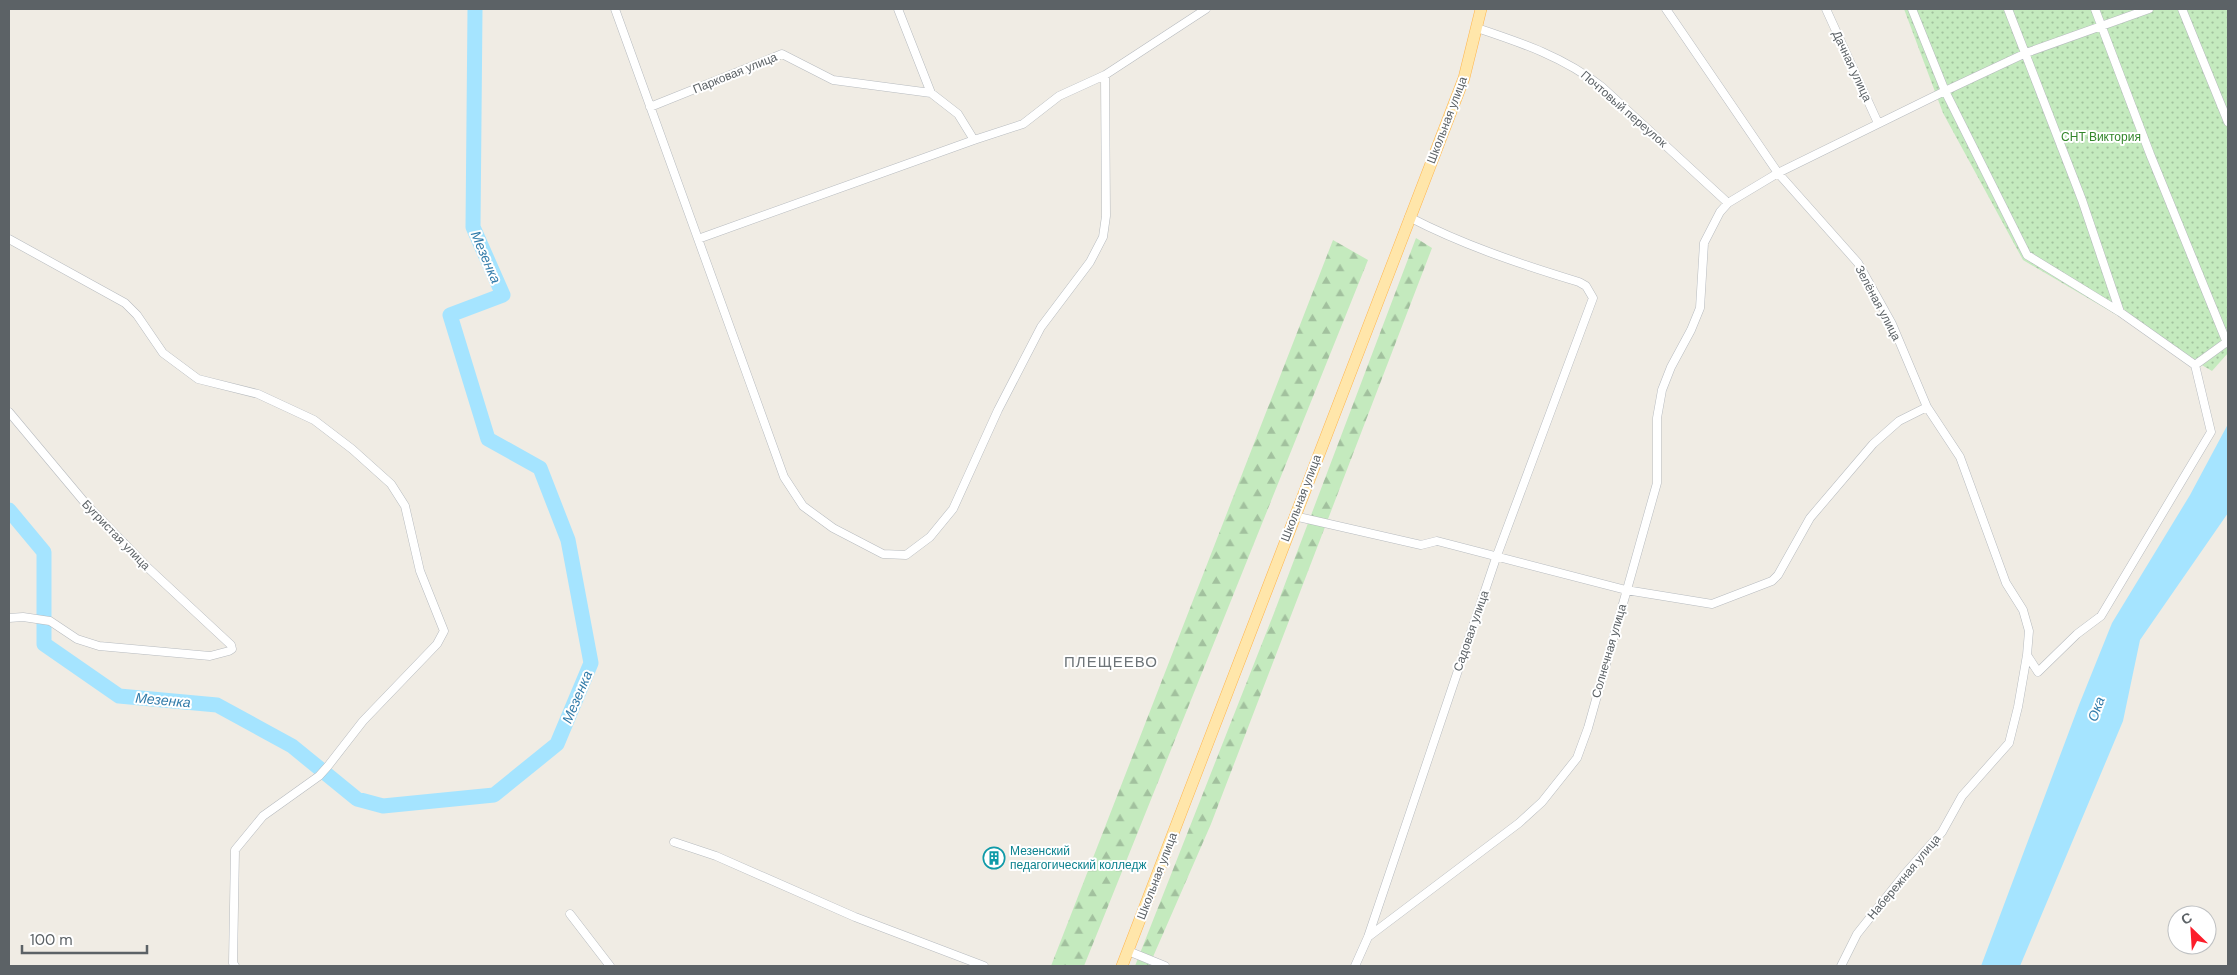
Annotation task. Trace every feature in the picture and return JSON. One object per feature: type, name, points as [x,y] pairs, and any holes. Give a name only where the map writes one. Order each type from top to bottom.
[{"type":"main road","name":"Школьная улица","points":[[1122,966],[1464,78],[1481,9]]},
{"type":"street","points":[[615,9],[784,477],[803,506],[833,528],[883,554],[906,555],[930,538],[953,509],[998,410],[1041,327],[1090,262],[1103,237],[1106,216],[1105,75]]},
{"type":"street","points":[[898,9],[931,93],[958,114],[974,140]]},
{"type":"street","points":[[698,239],[1023,124],[1059,96],[1105,75],[1206,9]]},
{"type":"street","name":"Зелёная улица","points":[[1666,9],[1778,173],[1858,263],[1892,324],[1926,407],[1960,457],[2006,583],[2024,610],[2028,632]]},
{"type":"street","name":"Дачная улица","points":[[1826,9],[1878,123]]},
{"type":"street","points":[[1912,9],[1945,92],[2027,255],[2120,312],[2195,366],[2212,432],[2101,616],[2077,634],[2038,672],[2027,656]]},
{"type":"street","points":[[2008,9],[2082,200],[2120,312]]},
{"type":"street","points":[[2095,9],[2150,154],[2228,342],[2195,366]]},
{"type":"street","points":[[1728,203],[1778,173],[2026,53],[2149,9]]},
{"type":"street","points":[[2182,9],[2228,122]]},
{"type":"street","name":"Почтовый переулок","points":[[1477,28],[1556,57],[1582,72],[1602,87],[1728,203]]},
{"type":"street","name":"Парковая улица","points":[[650,107],[782,54],[833,80],[931,93]]},
{"type":"street","name":"Солнечная улица","points":[[1368,937],[1519,823],[1542,802],[1577,758],[1588,728],[1657,483],[1657,418],[1662,390],[1671,367],[1692,330],[1700,308],[1704,242],[1720,212],[1728,203]]},
{"type":"street","name":"Садовая улица","points":[[1355,966],[1368,937],[1496,558],[1593,298],[1586,286],[1578,282],[1502,258],[1437,231],[1409,217]]},
{"type":"street","points":[[9,239],[125,303],[137,315],[163,353],[198,379],[258,394],[314,420],[352,449],[391,484],[405,506],[420,571],[444,631],[438,644],[363,721],[328,766],[318,776],[263,816],[235,850],[234,966]]},
{"type":"street","points":[[1294,516],[1421,546],[1437,541],[1496,558],[1626,590],[1712,604],[1772,581],[1778,575],[1810,518],[1873,444],[1899,421],[1926,407]]},
{"type":"street","name":"Бугристая улица","points":[[9,412],[86,504],[146,566],[232,649],[230,652],[210,656],[99,646],[77,638],[50,621],[39,618],[9,618]]},
{"type":"street","name":"Набережная улица","points":[[1841,966],[1857,934],[1904,875],[1942,832],[1962,796],[2009,743],[2018,707],[2027,656],[2028,632]]},
{"type":"street","points":[[674,842],[716,856],[855,917],[984,966]]},
{"type":"street","points":[[570,914],[610,966]]},
{"type":"street","points":[[1128,951],[1165,966]]},
{"type":"green space","name":"СНТ Виктория","points":[[1904,9],[2228,9],[2228,353],[2212,371],[2023,260],[1943,113]]},
{"type":"green space","points":[[1416,238],[1432,248],[1211,824],[1149,966],[1135,966],[1274,613]]},
{"type":"green space","points":[[1333,240],[1368,260],[1084,966],[1051,966]]},
{"type":"water","name":"Ока","points":[[2228,424],[2228,513],[2140,640],[2123,721],[2020,966],[1981,966],[2079,705],[2112,623],[2190,495]]},
{"type":"waterway","name":"Мезенка","points":[[9,510],[44,552],[44,644],[119,696],[217,705],[292,746],[357,799],[383,806],[494,795],[557,744],[591,663],[568,540],[540,468],[488,439],[450,315],[503,295],[473,227],[475,9]]},
{"type":"place","name":"Мезенский педагогический колледж","points":[[994,858]]},
{"type":"district","name":"ПЛЕЩЕЕВО","points":[[1111,662]]}]
